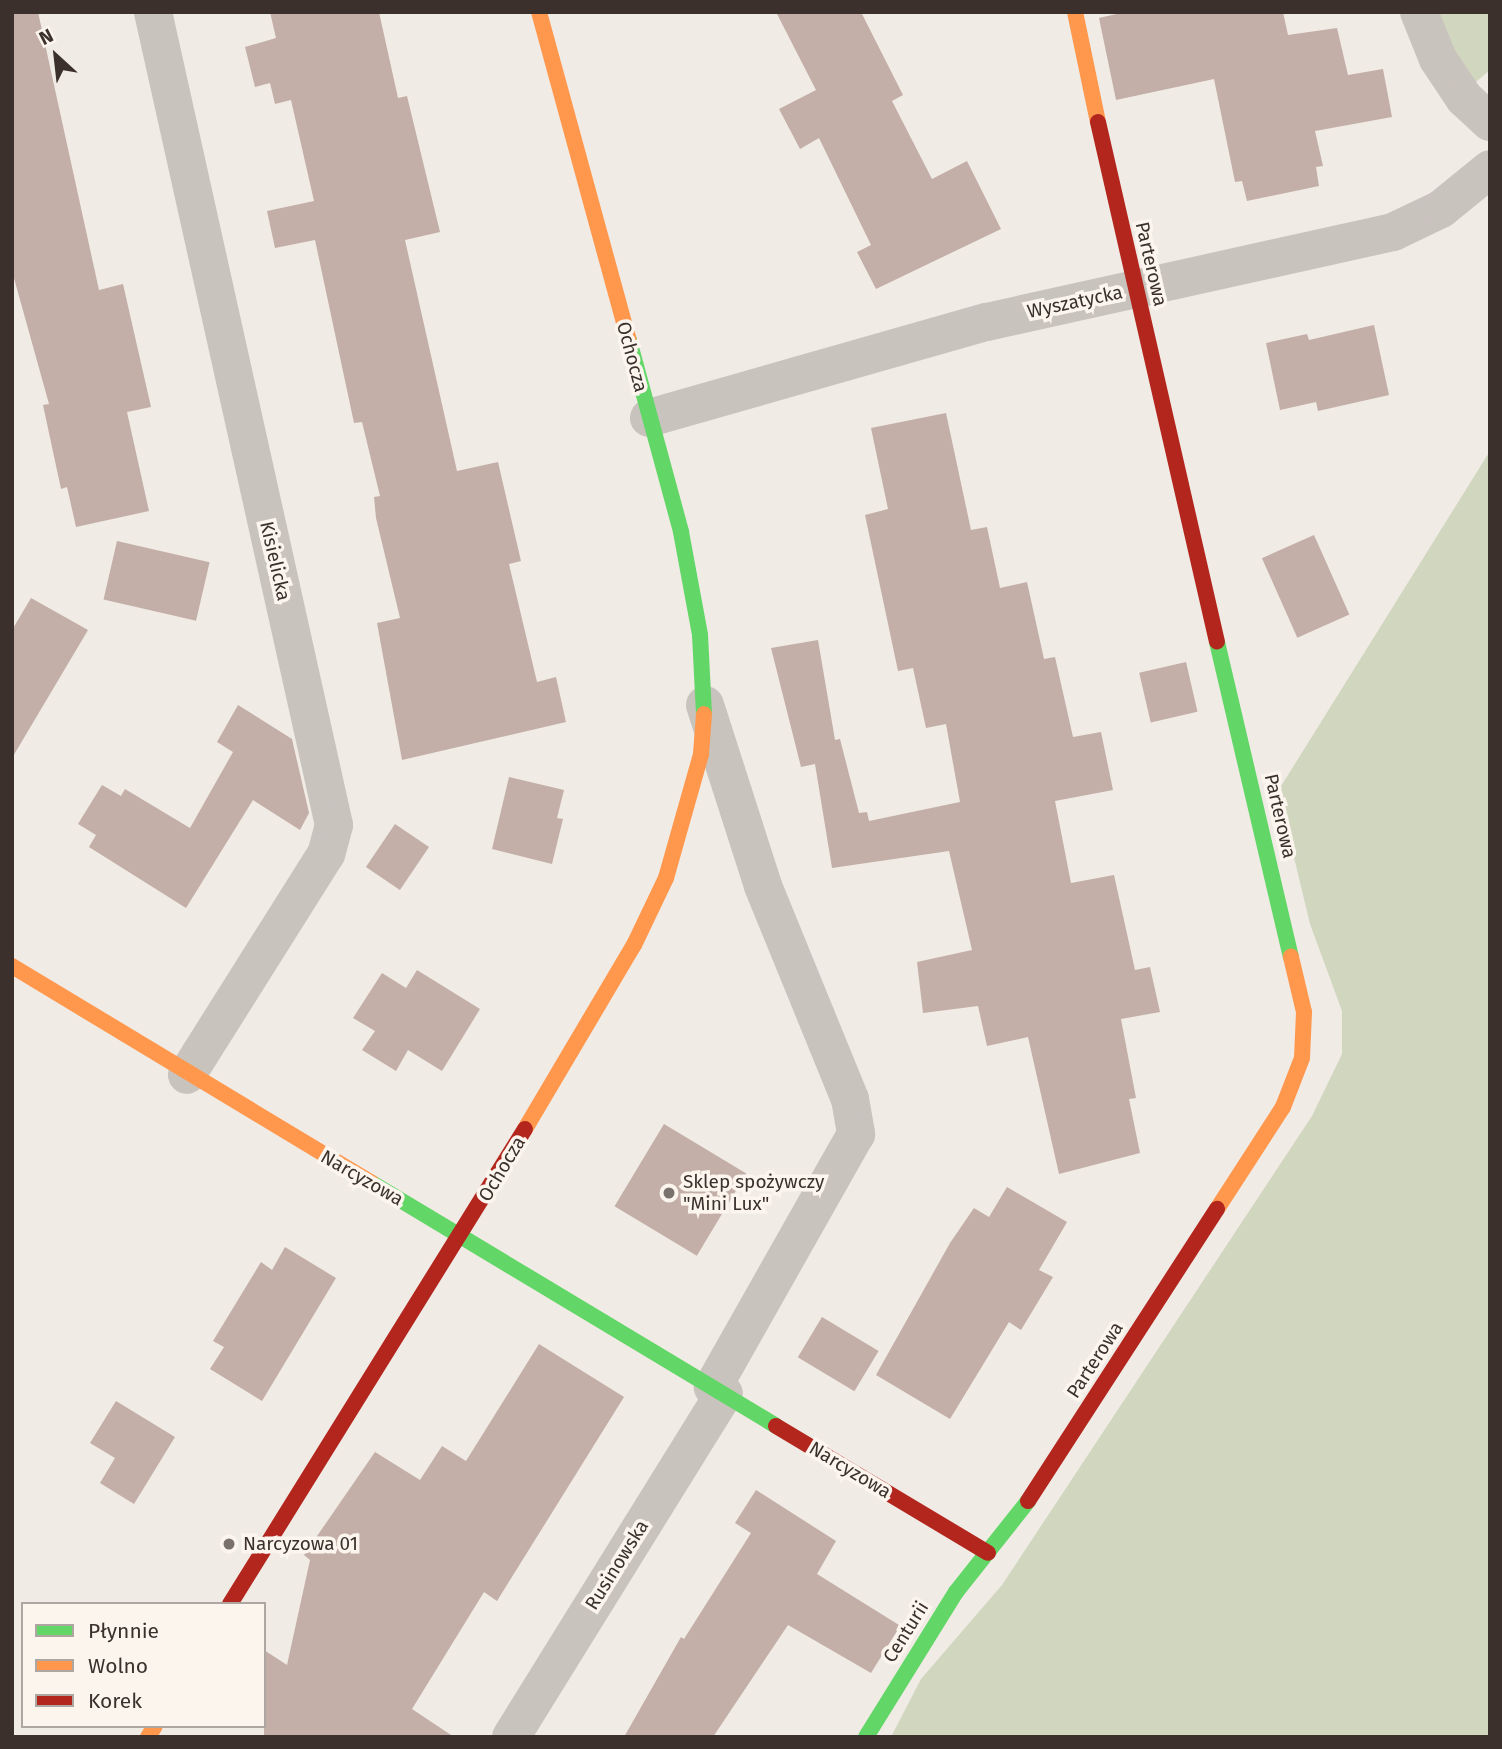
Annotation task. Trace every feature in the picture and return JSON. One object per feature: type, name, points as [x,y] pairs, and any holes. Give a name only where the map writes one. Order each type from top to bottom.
[{"type":"street","name":"Kisielicka","points":[[153,12],[334,825],[326,855],[187,1075]]},
{"type":"street","name":"Ochocza","points":[[231,1602],[462,1236],[634,945],[666,878],[696,776],[705,705],[699,635],[681,532],[539,12]]},
{"type":"street","name":"Parterowa","points":[[988,1553],[1037,1489],[1283,1107],[1302,1058],[1304,1012],[1134,290],[1075,12]]},
{"type":"street","points":[[1419,12],[1438,59],[1464,97],[1490,122]]},
{"type":"street","name":"Wyszatycka","points":[[649,418],[987,322],[1393,232],[1441,209],[1490,169]]},
{"type":"street","name":"Ochocza","points":[[705,705],[763,886],[850,1099],[856,1134],[718,1390]]},
{"type":"street","name":"Narcyzowa","points":[[12,966],[187,1075],[462,1236],[988,1553]]},
{"type":"street","name":"Rusinowska","points":[[511,1737],[718,1390]]},
{"type":"street","name":"Centurii","points":[[866,1737],[956,1591],[988,1553]]},
{"type":"green space","points":[[1437,12],[1490,12],[1490,70],[1470,87]]},
{"type":"green space","points":[[1490,451],[1490,1737],[891,1737],[921,1679],[1002,1585],[1312,1116],[1342,1054],[1342,1011],[1310,924],[1278,791]]},
{"type":"building","points":[[12,12],[38,12],[99,290],[123,284],[151,407],[127,412],[149,511],[76,527],[67,487],[61,489],[43,405],[49,404],[12,271]]},
{"type":"building","points":[[270,12],[379,12],[398,98],[407,96],[440,232],[405,240],[457,471],[498,462],[521,561],[509,564],[537,682],[556,677],[566,722],[402,760],[377,623],[400,618],[376,518],[374,497],[380,496],[362,422],[354,423],[315,240],[275,248],[267,211],[314,201],[291,100],[275,104],[270,83],[255,87],[245,47],[276,38]]},
{"type":"building","points":[[776,12],[861,12],[903,95],[892,101],[932,179],[967,161],[1001,229],[876,289],[857,252],[871,245],[819,138],[800,149],[779,109],[816,90]]},
{"type":"building","points":[[1125,12],[1283,12],[1288,35],[1337,28],[1348,75],[1383,69],[1392,117],[1315,131],[1323,166],[1316,167],[1319,186],[1247,201],[1242,181],[1235,182],[1214,79],[1116,100],[1099,18]]},
{"type":"building","points":[[1374,325],[1389,395],[1318,411],[1316,402],[1280,410],[1266,343],[1307,334],[1309,340]]},
{"type":"building","points":[[946,413],[971,530],[987,527],[1000,588],[1027,582],[1044,659],[1055,657],[1073,737],[1101,732],[1113,790],[1055,801],[1071,883],[1114,875],[1135,970],[1150,967],[1160,1012],[1121,1019],[1136,1098],[1129,1099],[1140,1153],[1059,1174],[1028,1037],[987,1046],[978,1006],[923,1013],[917,962],[972,950],[949,851],[832,868],[815,764],[801,767],[771,648],[818,640],[835,740],[840,739],[859,813],[867,812],[869,821],[960,802],[946,724],[926,728],[913,668],[898,671],[865,515],[888,509],[871,428]]},
{"type":"building","points":[[1314,535],[1349,614],[1297,638],[1262,558]]},
{"type":"building","points":[[117,541],[210,562],[196,621],[104,599]]},
{"type":"building","points":[[31,598],[88,630],[12,758],[12,630]]},
{"type":"building","points":[[1186,662],[1197,712],[1151,722],[1139,673]]},
{"type":"building","points":[[238,705],[292,739],[309,813],[300,830],[253,800],[186,908],[89,847],[96,835],[78,824],[102,785],[121,796],[125,789],[190,828],[233,752],[217,742]]},
{"type":"building","points":[[509,777],[564,790],[557,818],[563,819],[552,864],[492,849]]},
{"type":"building","points":[[395,824],[429,847],[400,890],[366,867]]},
{"type":"building","points":[[417,970],[480,1009],[442,1071],[408,1050],[396,1071],[362,1050],[375,1031],[353,1018],[382,973],[406,988]]},
{"type":"building","points":[[664,1124],[746,1173],[697,1256],[615,1206]]},
{"type":"building","points":[[1007,1187],[1067,1222],[1039,1270],[1053,1277],[1021,1330],[1009,1322],[950,1419],[876,1375],[950,1243],[974,1208],[989,1217]]},
{"type":"building","points":[[285,1247],[336,1278],[262,1401],[210,1369],[224,1347],[213,1341],[261,1262],[272,1270]]},
{"type":"building","points":[[822,1317],[879,1351],[854,1391],[798,1357]]},
{"type":"building","points":[[539,1344],[624,1397],[497,1601],[484,1592],[412,1709],[454,1737],[264,1737],[266,1651],[287,1665],[310,1560],[304,1555],[375,1452],[420,1480],[442,1446],[466,1461]]},
{"type":"building","points":[[116,1401],[175,1437],[134,1504],[100,1483],[115,1458],[90,1443]]},
{"type":"building","points":[[756,1490],[836,1541],[817,1574],[899,1625],[897,1631],[871,1673],[788,1625],[713,1737],[624,1737],[681,1637],[684,1639],[751,1533],[735,1523]]},
{"type":"traffic: fast","points":[[629,340],[681,532],[700,635],[704,714]]},
{"type":"traffic: fast","points":[[1217,642],[1291,957]]},
{"type":"traffic: fast","points":[[372,1183],[776,1426]]},
{"type":"traffic: fast","points":[[866,1737],[956,1592],[1028,1501]]},
{"type":"traffic: slow","points":[[539,12],[629,340]]},
{"type":"traffic: slow","points":[[1075,12],[1098,122]]},
{"type":"traffic: slow","points":[[525,1129],[634,945],[666,878],[701,754],[704,714]]},
{"type":"traffic: slow","points":[[1217,1209],[1283,1107],[1302,1058],[1304,1012],[1291,957]]},
{"type":"traffic: slow","points":[[12,966],[372,1183]]},
{"type":"traffic: slow","points":[[148,1737],[154,1728]]},
{"type":"traffic: jam","points":[[1098,122],[1217,642]]},
{"type":"traffic: jam","points":[[231,1602],[525,1129]]},
{"type":"traffic: jam","points":[[1028,1501],[1217,1209]]},
{"type":"traffic: jam","points":[[776,1426],[988,1553]]},
{"type":"place","name":"Sklep spożywczy \"Mini Lux\"","points":[[669,1193]]},
{"type":"place","name":"Narcyzowa 01","points":[[229,1544]]}]
